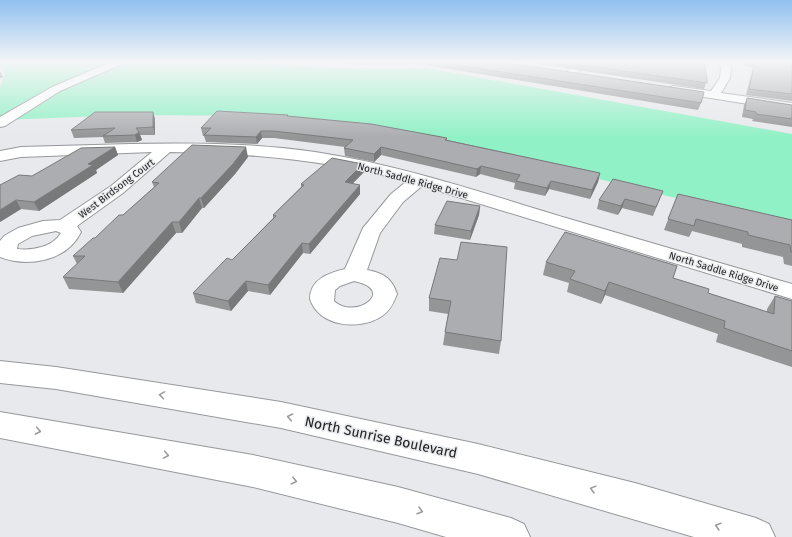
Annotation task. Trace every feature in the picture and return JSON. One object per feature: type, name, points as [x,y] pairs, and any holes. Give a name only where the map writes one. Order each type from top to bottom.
[{"type":"street","points":[[0,123],[61,87]]},
{"type":"street","points":[[661,87],[792,107]]},
{"type":"street","points":[[714,95],[719,87]]},
{"type":"street","name":"North Saddle Ridge Drive","points":[[0,150],[22,152],[166,148],[262,151],[314,157],[371,168],[419,180],[510,206],[792,292]]},
{"type":"street","name":"West Birdsong Court","points":[[64,226],[92,208],[131,179],[166,148]]},
{"type":"street","name":"North Saddle Ridge Drive","points":[[0,156],[22,152]]},
{"type":"street","points":[[354,274],[370,232],[397,198],[419,180]]},
{"type":"street","name":"North Sunrise Boulevard","points":[[0,372],[56,378],[288,417],[478,459],[635,500],[756,537]]},
{"type":"street","points":[[0,425],[253,471],[398,505],[510,537]]},
{"type":"green space","points":[[532,87],[792,134],[792,227],[427,136],[280,116],[130,115],[0,120],[0,88]]},
{"type":"building","points":[[598,87],[671,87],[704,92],[701,103]]},
{"type":"building","points":[[749,87],[792,87],[792,94],[749,89]]},
{"type":"building","points":[[747,98],[792,105],[792,119],[756,114],[756,112],[745,110]]},
{"type":"building","points":[[217,111],[288,115],[287,116],[371,124],[447,138],[445,140],[600,173],[592,190],[551,181],[547,188],[516,181],[520,175],[481,166],[477,169],[381,147],[374,154],[344,148],[353,140],[273,131],[261,131],[256,137],[204,135],[211,128],[201,128]]},
{"type":"building","points":[[95,112],[153,112],[153,127],[136,128],[139,132],[135,135],[103,136],[115,128],[71,130]]},
{"type":"building","points":[[192,145],[246,147],[233,164],[201,198],[199,198],[179,222],[172,222],[118,282],[63,277],[85,256],[73,256],[93,238],[95,238],[119,215],[123,215],[159,183],[152,182]]},
{"type":"building","points":[[115,147],[88,164],[93,165],[34,202],[16,200],[0,210],[0,185],[19,175],[32,176],[81,148]]},
{"type":"building","points":[[332,158],[363,164],[345,182],[360,185],[309,244],[302,243],[268,285],[246,281],[228,301],[193,293],[227,258],[232,260],[276,216],[273,215],[304,185],[301,184]]},
{"type":"building","points":[[613,179],[663,191],[656,207],[625,199],[621,206],[599,200]]},
{"type":"building","points":[[678,194],[792,220],[792,252],[790,245],[748,235],[748,232],[696,219],[694,226],[668,219]]},
{"type":"building","points":[[447,201],[480,206],[471,231],[435,225]]},
{"type":"building","points":[[565,232],[677,266],[673,278],[709,289],[708,293],[774,314],[775,296],[792,301],[792,351],[724,328],[725,321],[609,282],[605,291],[570,279],[575,271],[546,262]]},
{"type":"building","points":[[461,242],[507,247],[501,341],[445,332],[451,301],[429,298],[440,258],[457,260]]}]
